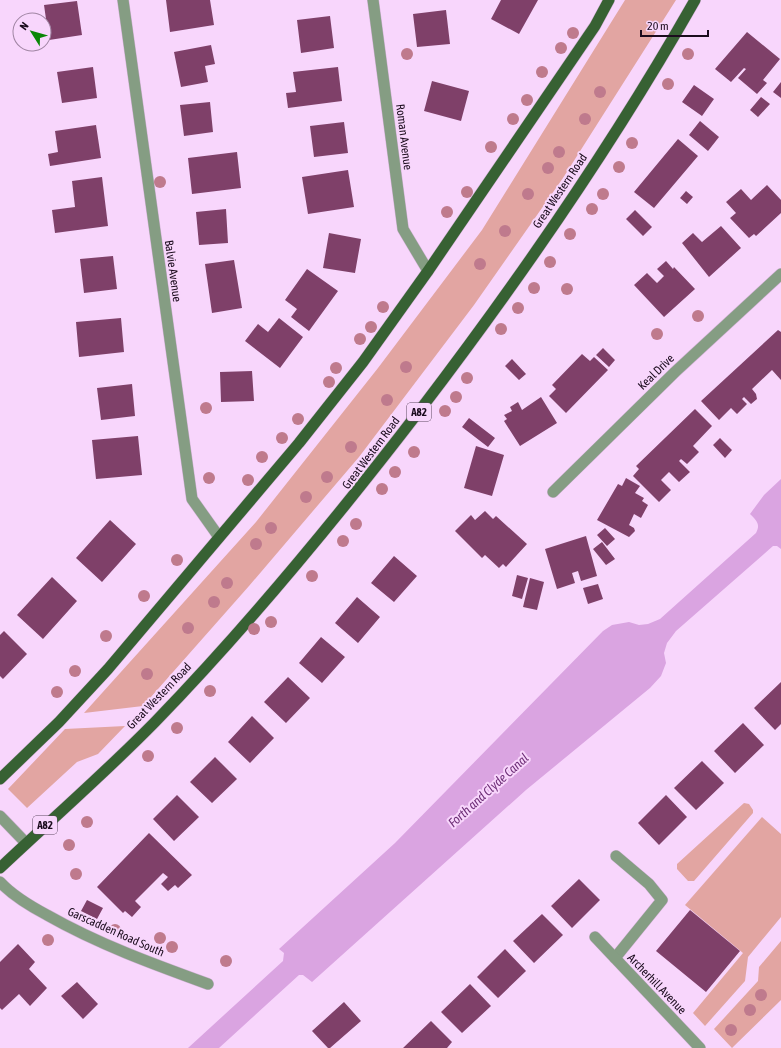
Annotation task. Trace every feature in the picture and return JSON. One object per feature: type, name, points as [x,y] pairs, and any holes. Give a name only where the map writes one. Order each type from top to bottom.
[{"type":"main road","points":[[0,779],[59,722],[108,669],[299,443],[362,362],[428,271],[595,26],[609,0]]},
{"type":"main road","name":"Great Western Road","points":[[0,868],[154,722],[281,583],[346,506],[508,293],[633,105],[695,0]]},
{"type":"street","name":"Balvie Avenue","points":[[123,0],[192,499],[219,537]]},
{"type":"street","name":"Roman Avenue","points":[[373,0],[402,229],[428,271]]},
{"type":"street","name":"Keal Drive","points":[[553,492],[675,372],[781,274]]},
{"type":"street","points":[[0,816],[26,843]]},
{"type":"street","points":[[615,958],[662,900],[649,884],[616,856]]},
{"type":"street","name":"Garscadden Road South","points":[[0,882],[7,890],[31,906],[78,933],[208,984]]},
{"type":"street","name":"Archerhill Avenue","points":[[595,937],[700,1048]]},
{"type":"shaded area","points":[[625,0],[676,0],[563,178],[474,305],[359,457],[249,586],[143,706],[84,713],[256,522],[378,368],[482,230]]},
{"type":"shaded area","points":[[125,726],[98,754],[77,762],[27,808],[8,789],[65,729]]},
{"type":"shaded area","points":[[744,803],[749,804],[753,810],[753,813],[694,881],[688,881],[677,869],[677,864]]},
{"type":"shaded area","points":[[762,817],[781,834],[781,917],[748,957],[745,981],[705,1026],[693,1013],[743,953],[685,905]]},
{"type":"shaded area","points":[[781,941],[781,1000],[732,1048],[714,1029],[758,981],[759,967]]},
{"type":"water","name":"Forth and Clyde Canal","points":[[781,479],[781,549],[777,546],[773,546],[676,631],[667,643],[664,653],[666,663],[661,676],[650,688],[526,790],[312,982],[303,975],[299,975],[219,1048],[188,1048],[283,961],[284,953],[279,949],[395,843],[603,631],[612,625],[629,622],[639,625],[648,624],[660,619],[756,533],[758,525],[756,520],[750,514],[764,495]]},
{"type":"building","points":[[166,0],[210,0],[214,25],[170,32]]},
{"type":"building","points":[[501,0],[538,0],[519,34],[491,19]]},
{"type":"building","points":[[77,1],[82,35],[52,40],[52,12],[45,12],[44,5]]},
{"type":"building","points":[[446,10],[450,44],[417,47],[413,14]]},
{"type":"building","points":[[330,16],[334,48],[301,53],[297,20]]},
{"type":"building","points":[[747,32],[780,59],[763,80],[767,83],[757,94],[738,78],[746,69],[744,68],[731,82],[715,69]]},
{"type":"building","points":[[211,45],[215,64],[205,66],[208,82],[181,87],[174,52]]},
{"type":"building","points":[[93,67],[97,98],[62,103],[57,72]]},
{"type":"building","points":[[338,67],[342,101],[288,108],[286,93],[296,92],[293,72]]},
{"type":"building","points":[[432,81],[469,91],[461,121],[424,111]]},
{"type":"building","points":[[781,82],[781,98],[773,92]]},
{"type":"building","points":[[694,85],[714,99],[702,116],[682,102]]},
{"type":"building","points":[[761,97],[770,104],[758,117],[750,110]]},
{"type":"building","points":[[210,102],[213,132],[184,136],[180,105]]},
{"type":"building","points":[[700,121],[719,137],[708,151],[689,135]]},
{"type":"building","points":[[344,122],[348,153],[314,157],[310,126]]},
{"type":"building","points":[[96,125],[101,158],[50,166],[48,154],[58,152],[55,131]]},
{"type":"building","points":[[678,139],[698,156],[654,208],[634,192]]},
{"type":"building","points":[[237,152],[241,188],[192,194],[188,158]]},
{"type":"building","points":[[348,170],[354,207],[308,214],[302,177]]},
{"type":"building","points":[[102,177],[108,226],[55,233],[52,210],[75,207],[72,181]]},
{"type":"building","points":[[767,185],[781,200],[781,213],[756,236],[754,234],[749,238],[730,218],[736,213],[726,202],[741,189],[751,200]]},
{"type":"building","points":[[686,191],[693,197],[687,204],[680,198]]},
{"type":"building","points":[[226,209],[228,243],[199,245],[196,212]]},
{"type":"building","points":[[635,210],[652,227],[643,236],[626,219]]},
{"type":"building","points":[[721,226],[741,248],[709,277],[682,243],[693,233],[702,242]]},
{"type":"building","points":[[329,233],[361,239],[355,273],[323,268]]},
{"type":"building","points":[[113,256],[117,289],[84,293],[80,259]]},
{"type":"building","points":[[234,260],[242,308],[212,313],[205,264]]},
{"type":"building","points":[[666,261],[673,269],[674,267],[695,289],[664,317],[634,285],[647,273],[657,283],[664,276],[657,269]]},
{"type":"building","points":[[307,269],[338,291],[309,331],[291,317],[297,309],[285,300]]},
{"type":"building","points":[[121,318],[124,352],[79,357],[76,322]]},
{"type":"building","points":[[279,318],[303,337],[280,368],[245,341],[258,324],[268,332]]},
{"type":"building","points":[[778,330],[781,332],[781,380],[772,370],[752,389],[756,394],[757,399],[751,404],[744,397],[742,399],[747,404],[737,414],[731,408],[719,420],[701,401]]},
{"type":"building","points":[[603,348],[615,360],[609,367],[596,355]]},
{"type":"building","points":[[582,354],[590,361],[594,357],[608,370],[566,413],[549,396],[556,389],[552,385]]},
{"type":"building","points":[[512,359],[526,374],[519,380],[505,366]]},
{"type":"building","points":[[252,371],[254,401],[221,402],[220,372]]},
{"type":"building","points":[[132,384],[135,416],[101,420],[97,388]]},
{"type":"building","points":[[541,397],[557,423],[520,446],[504,421],[507,419],[504,415],[512,411],[510,407],[518,402],[522,410]]},
{"type":"building","points":[[695,409],[712,426],[693,446],[699,452],[687,464],[681,459],[679,461],[690,472],[679,482],[669,472],[661,480],[671,490],[659,502],[633,476],[639,469],[636,466]]},
{"type":"building","points":[[469,418],[495,438],[488,447],[462,427]]},
{"type":"building","points":[[138,436],[142,475],[96,479],[92,440]]},
{"type":"building","points":[[720,438],[732,450],[725,458],[713,445]]},
{"type":"building","points":[[476,446],[504,455],[492,496],[464,488]]},
{"type":"building","points":[[626,478],[640,486],[635,493],[644,498],[642,501],[648,505],[641,518],[634,514],[629,525],[634,528],[635,531],[629,537],[597,520],[618,484],[622,486]]},
{"type":"building","points":[[485,511],[493,519],[496,516],[527,544],[506,567],[503,564],[499,568],[485,555],[482,558],[455,531],[471,515],[475,520]]},
{"type":"building","points":[[110,520],[136,544],[102,582],[76,558]]},
{"type":"building","points":[[605,528],[615,539],[607,546],[597,535]]},
{"type":"building","points":[[586,536],[597,576],[581,581],[578,571],[572,573],[575,583],[557,589],[545,549]]},
{"type":"building","points":[[602,542],[615,559],[606,565],[593,549]]},
{"type":"building","points":[[394,556],[417,576],[394,602],[371,583]]},
{"type":"building","points":[[517,575],[528,578],[522,599],[512,596]]},
{"type":"building","points":[[52,577],[77,601],[43,639],[17,615]]},
{"type":"building","points":[[530,578],[544,582],[537,610],[523,607]]},
{"type":"building","points":[[598,584],[603,599],[588,604],[583,588]]},
{"type":"building","points":[[357,597],[380,617],[358,643],[335,623]]},
{"type":"building","points":[[4,631],[27,654],[3,679],[0,676],[0,635]]},
{"type":"building","points":[[321,637],[345,657],[322,683],[299,663]]},
{"type":"building","points":[[288,677],[310,698],[286,723],[264,702]]},
{"type":"building","points":[[781,682],[781,724],[775,730],[754,708]]},
{"type":"building","points":[[252,716],[274,738],[250,763],[228,742]]},
{"type":"building","points":[[743,723],[764,745],[735,773],[714,751]]},
{"type":"building","points":[[215,757],[237,779],[212,803],[190,782]]},
{"type":"building","points":[[702,761],[724,783],[696,810],[674,788]]},
{"type":"building","points":[[177,795],[199,817],[174,841],[153,819]]},
{"type":"building","points":[[666,795],[687,817],[659,845],[638,823]]},
{"type":"building","points":[[149,833],[192,875],[178,888],[175,885],[168,891],[161,884],[168,877],[163,873],[135,901],[141,907],[132,917],[125,911],[123,913],[97,887]]},
{"type":"building","points":[[579,879],[600,900],[572,928],[551,906]]},
{"type":"building","points":[[87,900],[103,908],[97,919],[81,911]]},
{"type":"building","points":[[690,910],[740,951],[706,992],[656,951]]},
{"type":"building","points":[[542,914],[563,935],[534,963],[513,941]]},
{"type":"building","points":[[18,944],[35,962],[29,969],[47,988],[30,1006],[19,994],[2,1010],[0,1008],[0,962]]},
{"type":"building","points":[[505,949],[526,971],[498,998],[477,977]]},
{"type":"building","points":[[77,982],[98,1004],[83,1019],[61,996]]},
{"type":"building","points":[[470,984],[491,1006],[462,1033],[441,1012]]},
{"type":"building","points":[[344,1002],[361,1021],[330,1048],[328,1048],[312,1031]]},
{"type":"building","points":[[431,1021],[452,1042],[447,1048],[403,1048]]}]
